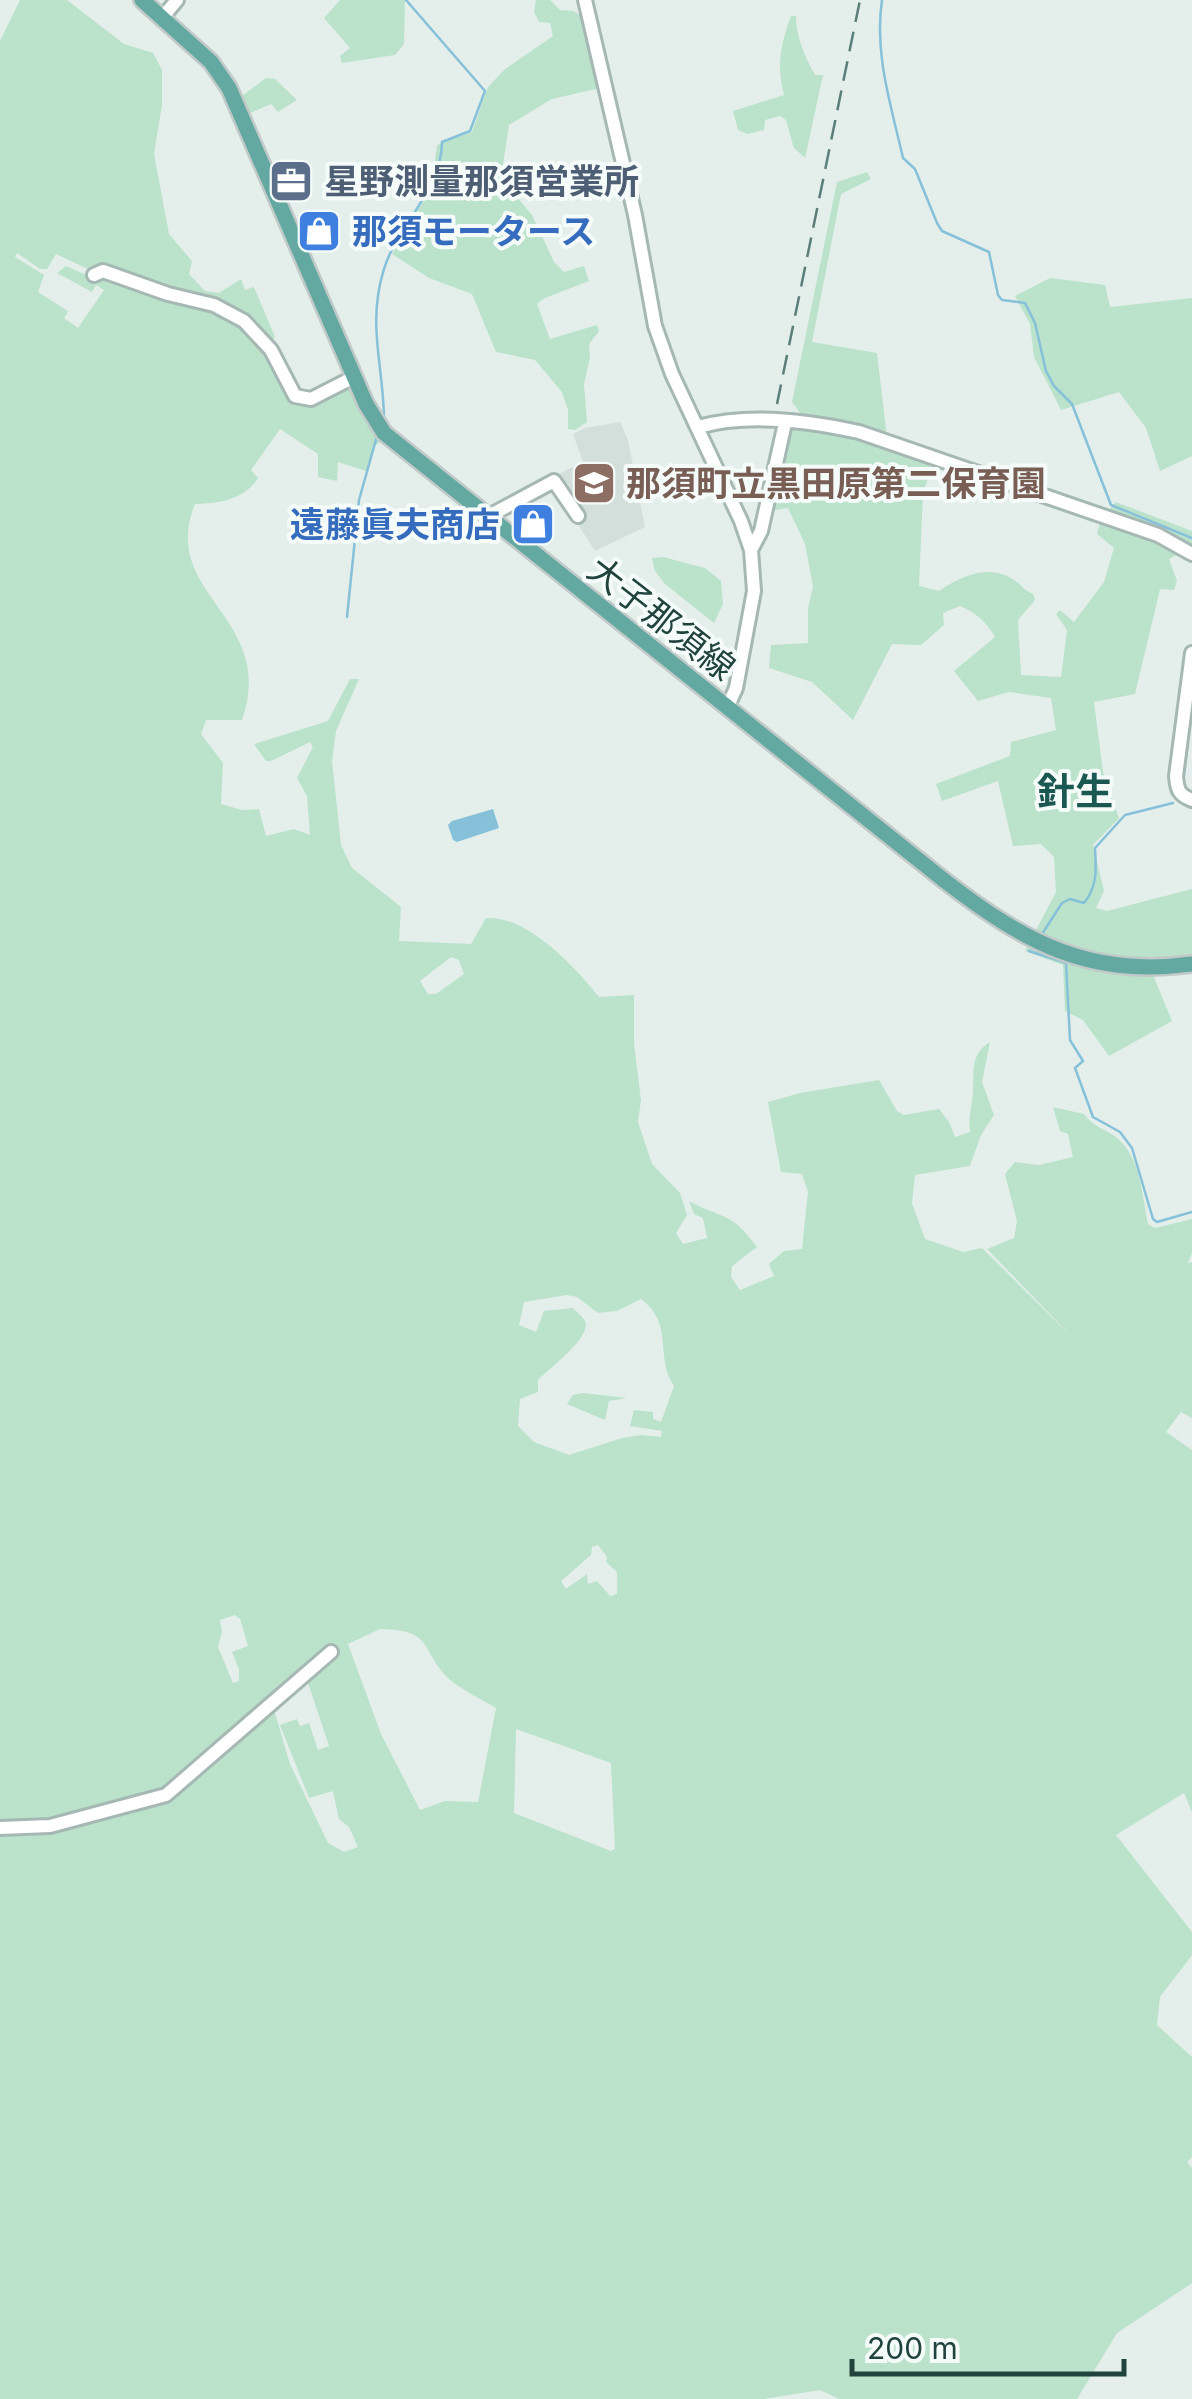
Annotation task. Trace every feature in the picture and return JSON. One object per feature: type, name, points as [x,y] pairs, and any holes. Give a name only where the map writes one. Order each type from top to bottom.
[{"type":"main road","name":"大子那須線","points":[[142,0],[211,62],[230,88],[354,377],[384,433],[1014,932],[1052,948],[1124,968],[1152,970],[1192,964]]},
{"type":"street","points":[[162,18],[176,0]]},
{"type":"street","points":[[585,0],[655,326],[672,374],[742,521],[751,550],[754,591],[736,688],[727,708]]},
{"type":"street","points":[[94,274],[102,271],[214,305],[244,321],[271,350],[289,388],[302,398],[319,396],[354,377]]},
{"type":"street","points":[[698,427],[736,420],[860,432],[1158,535],[1192,554]]},
{"type":"street","points":[[751,550],[761,531],[784,423]]},
{"type":"street","points":[[487,517],[554,481],[578,516]]},
{"type":"street","points":[[1192,653],[1176,776],[1177,789],[1192,800]]},
{"type":"street","points":[[0,1828],[50,1826],[166,1794],[330,1652]]},
{"type":"shaded area","name":"那須町立黒田原第二保育園","points":[[620,422],[628,440],[645,527],[595,551],[549,479],[583,462],[573,434]]},
{"type":"green space","points":[[20,0],[67,0],[124,44],[153,53],[162,70],[162,105],[154,154],[169,234],[192,261],[189,274],[205,291],[219,293],[241,279],[245,290],[254,287],[275,337],[264,348],[290,400],[312,404],[349,385],[367,420],[392,447],[380,442],[375,446],[366,471],[338,462],[337,481],[318,477],[318,454],[280,429],[251,470],[258,478],[246,491],[230,499],[195,504],[188,535],[192,562],[245,655],[249,685],[242,720],[206,720],[201,734],[223,763],[221,804],[242,810],[259,809],[266,836],[294,829],[310,835],[307,796],[297,778],[313,747],[310,742],[271,761],[266,761],[254,744],[328,721],[350,679],[359,679],[336,731],[332,761],[341,845],[352,868],[401,907],[399,941],[471,944],[486,918],[502,919],[549,946],[599,997],[634,995],[634,1044],[641,1100],[638,1122],[652,1164],[680,1193],[687,1215],[676,1233],[683,1244],[707,1238],[703,1218],[694,1214],[689,1201],[740,1227],[757,1247],[732,1266],[731,1277],[740,1290],[774,1276],[769,1264],[784,1251],[802,1249],[808,1192],[802,1174],[781,1172],[768,1102],[879,1080],[897,1111],[904,1115],[939,1109],[955,1137],[970,1132],[974,1064],[979,1052],[990,1042],[982,1082],[994,1115],[981,1135],[970,1166],[915,1175],[912,1203],[925,1239],[963,1252],[982,1248],[1075,1340],[987,1249],[1014,1238],[1017,1221],[1005,1174],[1015,1162],[1039,1165],[1073,1157],[1068,1134],[1060,1131],[1053,1107],[1084,1114],[1124,1145],[1139,1177],[1148,1224],[1155,1228],[1192,1219],[1192,1253],[1188,1263],[1192,1262],[1192,1418],[1181,1412],[1166,1432],[1192,1450],[1192,1812],[1184,1793],[1116,1835],[1192,1932],[1192,1955],[1160,1997],[1157,2025],[1192,2057],[1192,2157],[1187,2162],[1192,2168],[1192,2283],[1117,2333],[1077,2399],[839,2399],[820,2390],[764,2399],[0,2399],[0,41]],"holes":[[[17,253],[40,269],[47,269],[56,254],[101,275],[96,279],[66,266],[57,273],[92,292],[96,285],[104,290],[78,328],[64,318],[68,311],[38,292],[44,275],[15,257]],[[451,957],[459,960],[464,974],[436,994],[428,994],[420,981]],[[567,1295],[577,1297],[598,1313],[617,1311],[641,1299],[658,1319],[665,1363],[674,1386],[661,1422],[653,1419],[653,1412],[634,1410],[630,1426],[662,1431],[661,1437],[622,1438],[569,1455],[534,1442],[518,1426],[520,1399],[538,1392],[538,1380],[576,1344],[585,1321],[573,1308],[544,1311],[536,1332],[519,1325],[524,1302]],[[598,1545],[607,1557],[606,1562],[617,1572],[617,1594],[610,1596],[597,1581],[588,1584],[587,1574],[566,1589],[561,1581],[591,1555],[592,1547]],[[235,1615],[240,1619],[248,1646],[232,1652],[239,1669],[239,1681],[233,1683],[218,1647],[220,1620]],[[380,1629],[399,1630],[420,1639],[454,1683],[496,1708],[478,1802],[445,1801],[420,1810],[381,1734],[348,1644]],[[306,1677],[329,1746],[318,1750],[309,1723],[300,1726],[297,1719],[280,1725],[309,1798],[333,1791],[339,1819],[349,1827],[358,1847],[344,1852],[328,1843],[290,1764],[273,1706]],[[516,1729],[611,1763],[615,1849],[611,1851],[514,1813]]]},
{"type":"green space","points":[[340,0],[405,0],[404,44],[395,55],[342,63],[340,56],[350,48],[324,18]]},
{"type":"green space","points":[[536,0],[550,0],[560,10],[584,17],[600,88],[552,99],[509,125],[502,171],[511,190],[532,215],[554,262],[564,272],[584,266],[589,281],[537,304],[550,339],[597,325],[599,331],[589,344],[584,384],[587,422],[575,430],[568,429],[568,410],[562,392],[535,360],[496,352],[472,294],[429,278],[392,254],[431,189],[437,145],[472,132],[488,87],[505,69],[553,36],[550,23],[539,22],[534,12]]},
{"type":"green space","points":[[791,16],[796,16],[802,47],[815,75],[823,75],[805,158],[794,148],[786,120],[780,116],[765,120],[764,130],[748,134],[738,130],[733,111],[784,95],[781,55]]},
{"type":"green space","points":[[266,78],[275,79],[297,100],[278,112],[271,104],[248,114],[242,96]]},
{"type":"green space","points":[[867,172],[871,179],[841,194],[812,342],[877,353],[888,446],[932,467],[923,493],[919,586],[939,591],[966,576],[985,572],[1014,580],[1035,600],[1018,620],[1021,675],[1061,677],[1067,630],[1056,614],[1060,610],[1074,622],[1104,582],[1114,548],[1097,534],[1101,519],[1116,502],[1192,531],[1192,558],[1188,560],[1180,553],[1169,559],[1177,581],[1174,590],[1160,589],[1135,694],[1094,702],[1103,772],[1119,818],[1093,845],[1104,891],[1096,908],[1107,911],[1192,889],[1192,959],[1149,965],[1172,1021],[1109,1056],[1083,1020],[1065,1011],[1063,965],[1025,951],[1056,892],[1054,857],[1041,844],[1013,846],[998,781],[942,801],[936,784],[1010,756],[1011,742],[1056,730],[1051,698],[1009,692],[978,701],[954,671],[995,637],[980,618],[960,606],[943,613],[944,625],[921,645],[892,644],[853,720],[812,682],[769,668],[771,645],[808,643],[808,608],[813,587],[805,544],[788,508],[770,511],[785,436],[795,428],[825,430],[803,417],[792,402],[837,182]]},
{"type":"green space","points":[[1050,278],[1105,285],[1110,307],[1192,298],[1192,456],[1160,471],[1146,428],[1119,392],[1061,410],[1034,357],[1030,324],[1015,296]]},
{"type":"green space","points":[[663,557],[705,568],[721,581],[723,604],[714,623],[665,584],[655,571],[652,558]]},
{"type":"green space","points":[[573,1395],[627,1398],[609,1401],[605,1420],[567,1404]]},
{"type":"water","points":[[493,809],[499,828],[453,840],[448,825],[452,821]]},
{"type":"waterway","points":[[384,417],[376,326],[384,269],[435,176],[442,142],[470,131],[485,91],[406,0]]},
{"type":"waterway","points":[[882,0],[882,60],[903,158],[915,169],[937,223],[942,231],[989,252],[998,295],[1002,300],[1025,303],[1035,323],[1046,371],[1072,404],[1111,505],[1192,538]]},
{"type":"waterway","points":[[347,617],[359,500],[377,436]]},
{"type":"waterway","points":[[1183,783],[1192,706]]},
{"type":"waterway","points":[[1042,934],[1062,903],[1070,899],[1084,903],[1089,897],[1095,877],[1095,848],[1125,815],[1173,803]]},
{"type":"waterway","points":[[1029,951],[1066,963],[1070,1040],[1083,1061],[1075,1068],[1093,1117],[1120,1132],[1132,1148],[1153,1219],[1157,1222],[1192,1212]]},
{"type":"railway","points":[[777,404],[860,0]]},
{"type":"place","name":"星野測量那須営業所","points":[[291,181]]},
{"type":"place","name":"那須モータース","points":[[319,231]]},
{"type":"place","name":"那須町立黒田原第二保育園","points":[[594,483]]},
{"type":"place","name":"遠藤眞夫商店","points":[[533,524]]},
{"type":"district","name":"針生","points":[[1075,791]]}]
